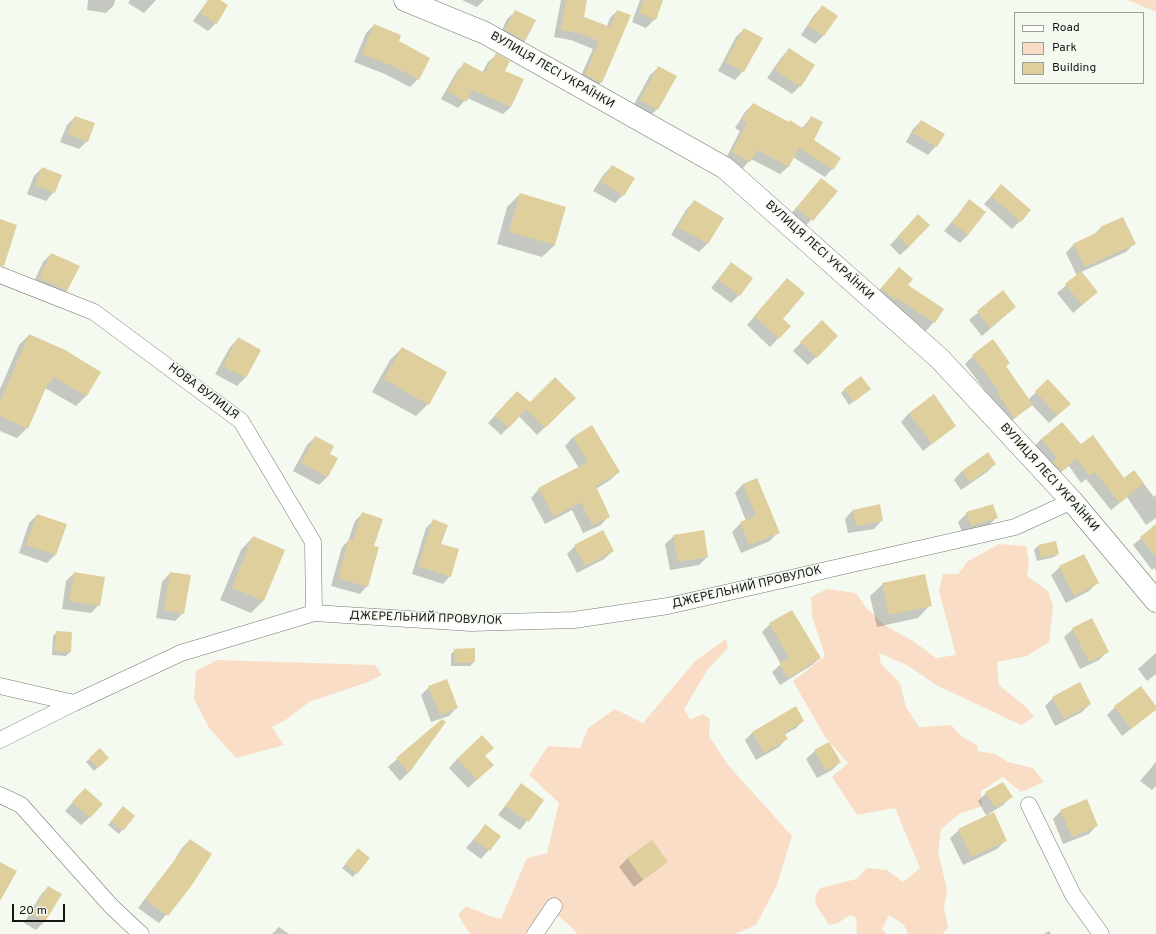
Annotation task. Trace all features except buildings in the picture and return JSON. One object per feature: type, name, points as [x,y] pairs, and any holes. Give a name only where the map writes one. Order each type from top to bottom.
[{"type":"street","name":"ВУЛИЦЯ ЛЕСІ УКРАЇНКИ","points":[[405,0],[485,33],[725,168],[940,359],[1072,501],[1156,601]]},
{"type":"street","name":"НОВА ВУЛИЦЯ","points":[[0,275],[94,312],[241,421],[313,542],[314,613]]},
{"type":"street","name":"ДЖЕРЕЛЬНИЙ ПРОВУЛОК","points":[[0,740],[74,703],[181,653],[314,613],[471,623],[582,619],[668,606],[1015,527],[1072,501]]},
{"type":"street","points":[[0,686],[74,703]]},
{"type":"street","points":[[0,795],[21,805],[112,907],[141,934]]},
{"type":"street","points":[[1029,805],[1073,895],[1101,934]]},
{"type":"street","points":[[535,934],[554,906]]},
{"type":"green space","points":[[1128,0],[1156,0],[1156,12]]},
{"type":"green space","points":[[999,544],[1026,546],[1029,562],[1027,576],[1048,591],[1053,606],[1049,642],[1027,656],[997,662],[999,685],[1026,707],[1034,717],[1021,725],[936,685],[907,665],[879,653],[881,664],[900,683],[906,707],[919,727],[951,725],[961,736],[977,745],[978,751],[995,754],[1008,762],[1033,768],[1044,782],[1021,792],[1003,777],[981,791],[982,806],[959,814],[941,829],[938,852],[947,889],[944,908],[948,927],[943,934],[908,934],[904,925],[889,915],[882,929],[886,934],[857,934],[856,918],[850,915],[838,923],[829,925],[816,905],[815,897],[820,888],[856,879],[867,868],[887,870],[903,882],[920,868],[895,808],[857,815],[832,777],[848,763],[825,737],[793,681],[825,656],[812,616],[811,597],[827,589],[856,593],[867,609],[886,626],[913,641],[936,658],[956,655],[939,591],[943,574],[958,574],[968,561]]},
{"type":"green space","points":[[726,639],[728,648],[708,669],[684,709],[690,720],[703,714],[710,719],[709,736],[728,765],[792,836],[777,885],[756,925],[735,934],[577,934],[553,911],[528,928],[525,934],[470,934],[458,915],[466,906],[492,917],[501,919],[527,858],[547,853],[559,803],[529,775],[548,746],[580,748],[588,728],[615,709],[643,723],[695,661]]},
{"type":"green space","points":[[217,660],[375,665],[382,675],[368,682],[309,702],[287,719],[272,727],[284,745],[236,758],[209,728],[194,699],[196,671]]}]
